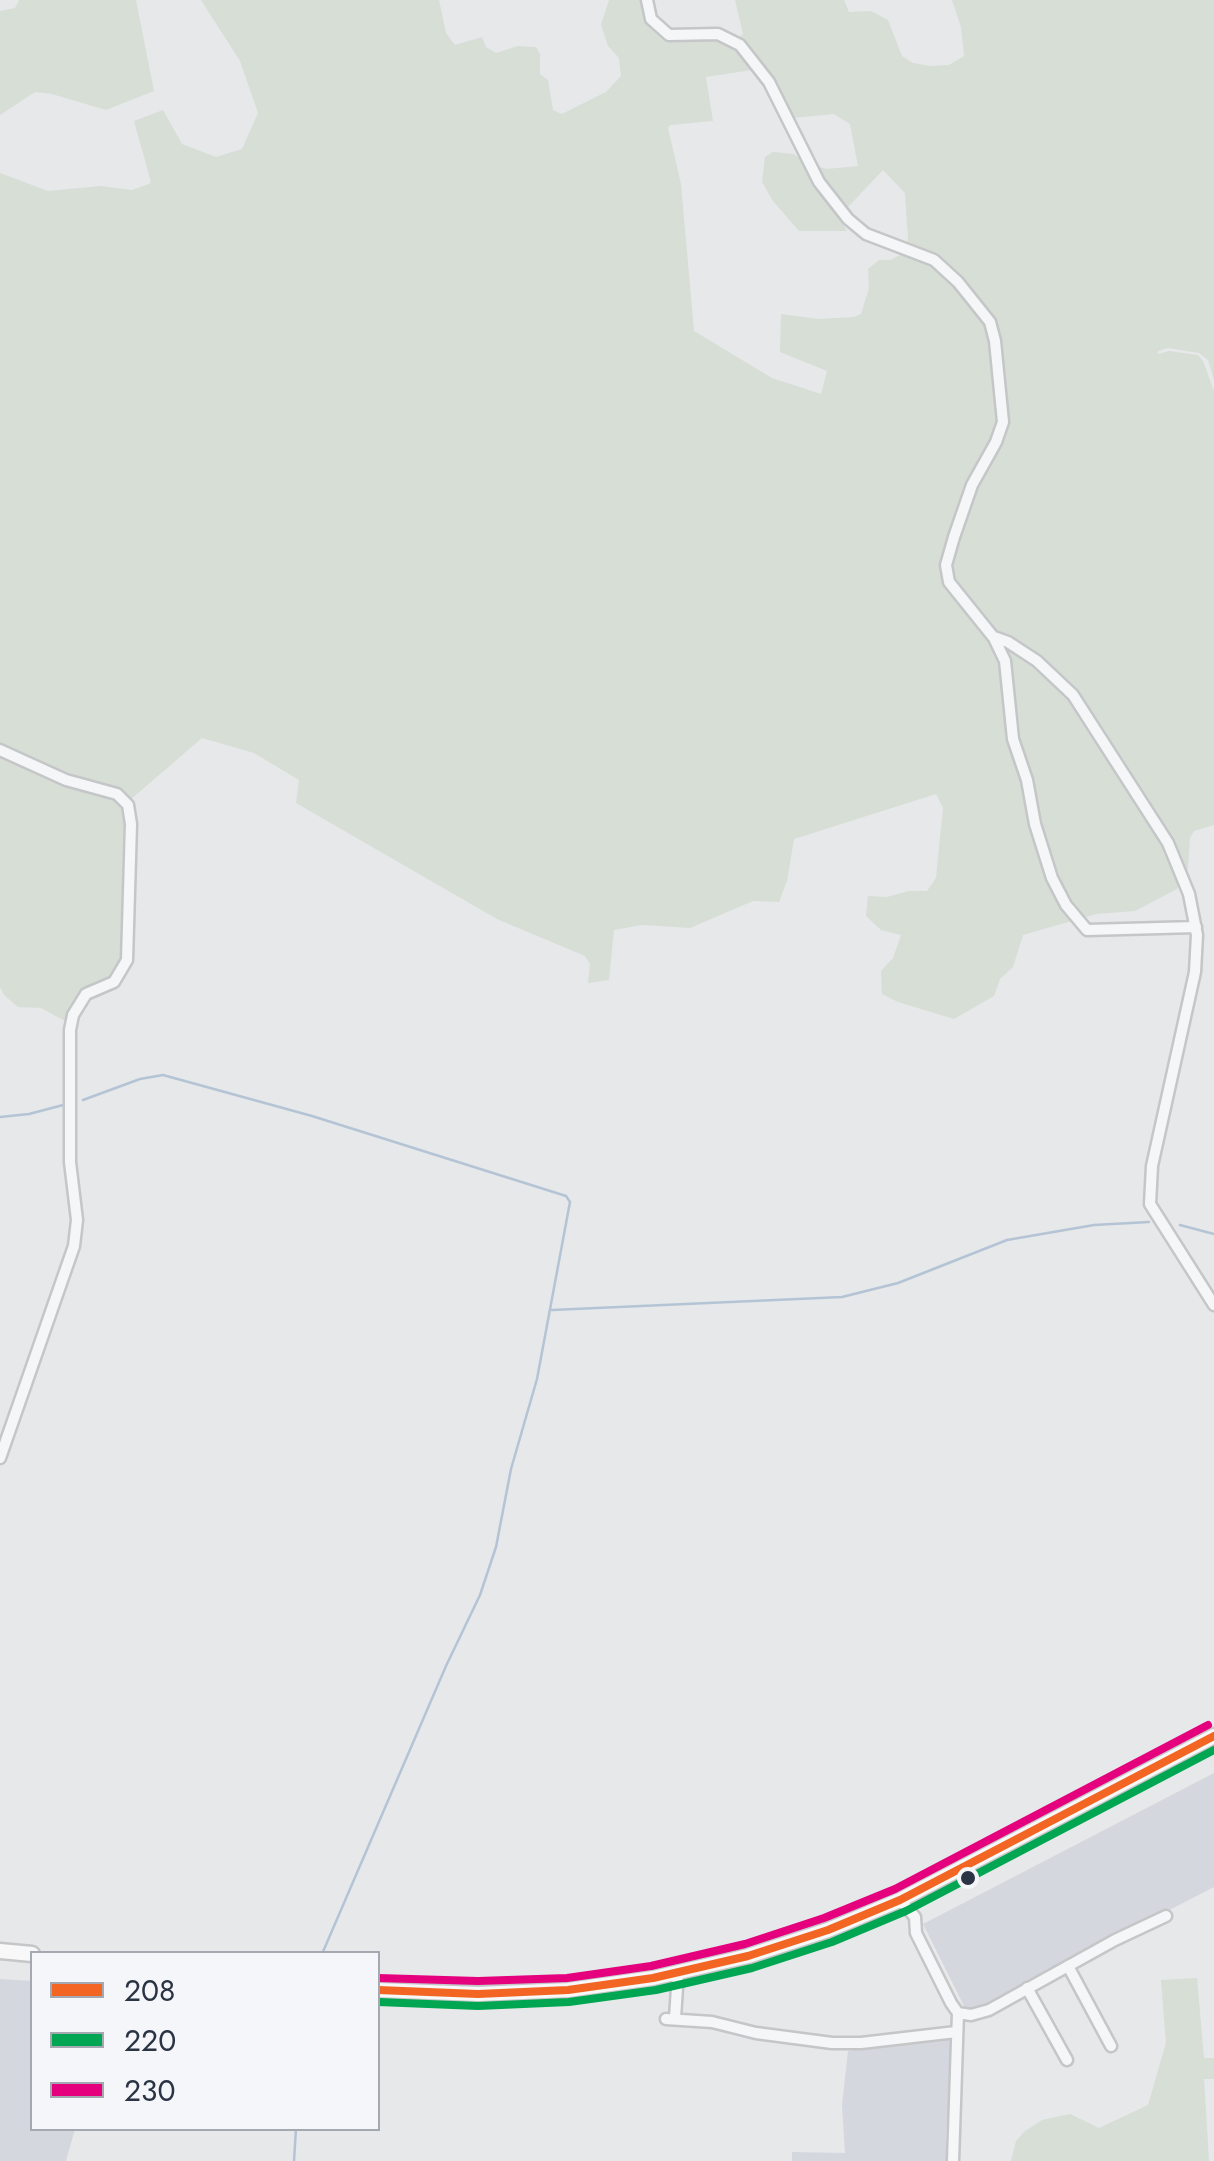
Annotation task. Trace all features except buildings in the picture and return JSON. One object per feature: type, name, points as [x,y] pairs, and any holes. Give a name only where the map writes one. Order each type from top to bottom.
[{"type":"main road","points":[[380,1990],[527,1994],[678,1973],[748,1956],[900,1900],[1214,1736]]},
{"type":"main road","points":[[0,1951],[30,1954]]},
{"type":"street","points":[[647,0],[652,19],[669,35],[718,34],[740,44],[769,82],[819,182],[848,219],[866,234],[934,260],[958,282],[990,322],[1003,400],[1001,431],[972,486],[946,565],[949,582],[994,637],[1008,671],[1010,726],[1027,780],[1035,824],[1052,878],[1066,905],[1087,930],[1196,926]]},
{"type":"street","points":[[994,637],[1037,661],[1073,696],[1168,842],[1190,894],[1196,926],[1192,994],[1152,1166],[1150,1204],[1214,1305]]},
{"type":"street","points":[[0,750],[66,780],[117,794],[128,805],[131,824],[127,960],[114,982],[86,994],[70,1030],[70,1162],[77,1220],[74,1246],[0,1458]]},
{"type":"street","points":[[900,1900],[904,1921],[916,1933],[958,2014],[953,2161]]},
{"type":"street","points":[[958,2014],[981,2013],[1166,1916]]},
{"type":"street","points":[[1068,1966],[1111,2046]]},
{"type":"street","points":[[678,1973],[670,2019],[832,2043],[956,2032]]},
{"type":"street","points":[[1027,1988],[1068,2060]]},
{"type":"shaded area","points":[[19,0],[136,0],[154,91],[106,110],[35,92],[0,115],[0,11],[15,8]]},
{"type":"shaded area","points":[[201,0],[439,0],[446,33],[455,45],[482,37],[486,47],[496,53],[518,46],[536,47],[540,74],[548,80],[553,110],[562,114],[606,92],[621,76],[619,58],[608,46],[601,25],[609,0],[652,0],[654,12],[666,28],[683,32],[708,28],[740,37],[743,34],[735,0],[844,0],[849,12],[871,11],[888,20],[902,56],[930,66],[949,65],[964,56],[961,27],[952,0],[1214,0],[1214,380],[1208,360],[1199,353],[1168,348],[1158,351],[1198,355],[1214,391],[1214,825],[1194,831],[1188,869],[1177,889],[1135,911],[1096,914],[1023,935],[1013,967],[1000,979],[994,996],[954,1019],[898,1002],[882,994],[881,971],[893,958],[901,935],[881,930],[866,916],[868,896],[927,891],[936,878],[943,808],[936,794],[794,839],[779,902],[753,901],[690,928],[642,925],[614,930],[609,980],[588,983],[590,964],[585,956],[497,919],[296,803],[299,780],[254,753],[202,738],[130,800],[124,794],[69,778],[0,747],[0,173],[48,191],[101,186],[132,190],[149,184],[134,121],[163,110],[182,144],[216,157],[242,149],[258,113],[240,61]],"holes":[[[765,68],[792,118],[834,114],[850,124],[858,166],[826,169],[812,164],[847,213],[847,208],[883,170],[905,193],[908,239],[904,253],[879,260],[868,269],[869,288],[861,314],[818,319],[781,314],[780,352],[827,371],[821,394],[772,378],[694,331],[681,184],[668,128],[713,121],[706,77]]]},
{"type":"shaded area","points":[[773,152],[802,159],[847,231],[799,231],[762,182],[765,157]]},
{"type":"shaded area","points":[[0,754],[68,785],[121,801],[127,808],[128,939],[118,976],[88,990],[70,1019],[63,1020],[41,1008],[18,1007],[0,987]]},
{"type":"shaded area","points":[[1214,1773],[1214,1887],[968,2014],[923,1924]]},
{"type":"shaded area","points":[[1197,1978],[1204,2058],[1214,2058],[1214,2079],[1204,2079],[1209,2161],[1011,2161],[1016,2141],[1042,2120],[1070,2114],[1099,2128],[1148,2105],[1166,2043],[1161,1980]]},
{"type":"shaded area","points":[[0,1979],[30,1981],[30,2131],[74,2131],[66,2161],[0,2161]]},
{"type":"shaded area","points":[[949,2038],[953,2046],[946,2135],[948,2161],[792,2161],[792,2152],[845,2153],[842,2105],[848,2051]]},
{"type":"waterway","points":[[83,1100],[140,1079],[163,1075],[312,1116],[566,1196],[570,1202],[537,1379],[511,1469],[496,1547],[480,1595],[323,1951]]},
{"type":"waterway","points":[[0,1117],[67,1104]]},
{"type":"waterway","points":[[552,1310],[842,1297],[898,1283],[1007,1240],[1094,1225],[1149,1222]]},
{"type":"waterway","points":[[1180,1225],[1214,1234]]},
{"type":"waterway","points":[[294,2161],[296,2131]]},
{"type":"transit line","name":"230","points":[[380,1978],[567,1978],[651,1966],[745,1944],[895,1889],[1208,1725]]},
{"type":"transit line","name":"208","points":[[380,1990],[478,1994],[568,1990],[653,1978],[748,1956],[828,1930],[900,1900],[1214,1736]]},
{"type":"transit line","name":"220","points":[[380,2002],[478,2006],[569,2002],[656,1990],[752,1968],[832,1942],[906,1911],[1214,1750]]}]
